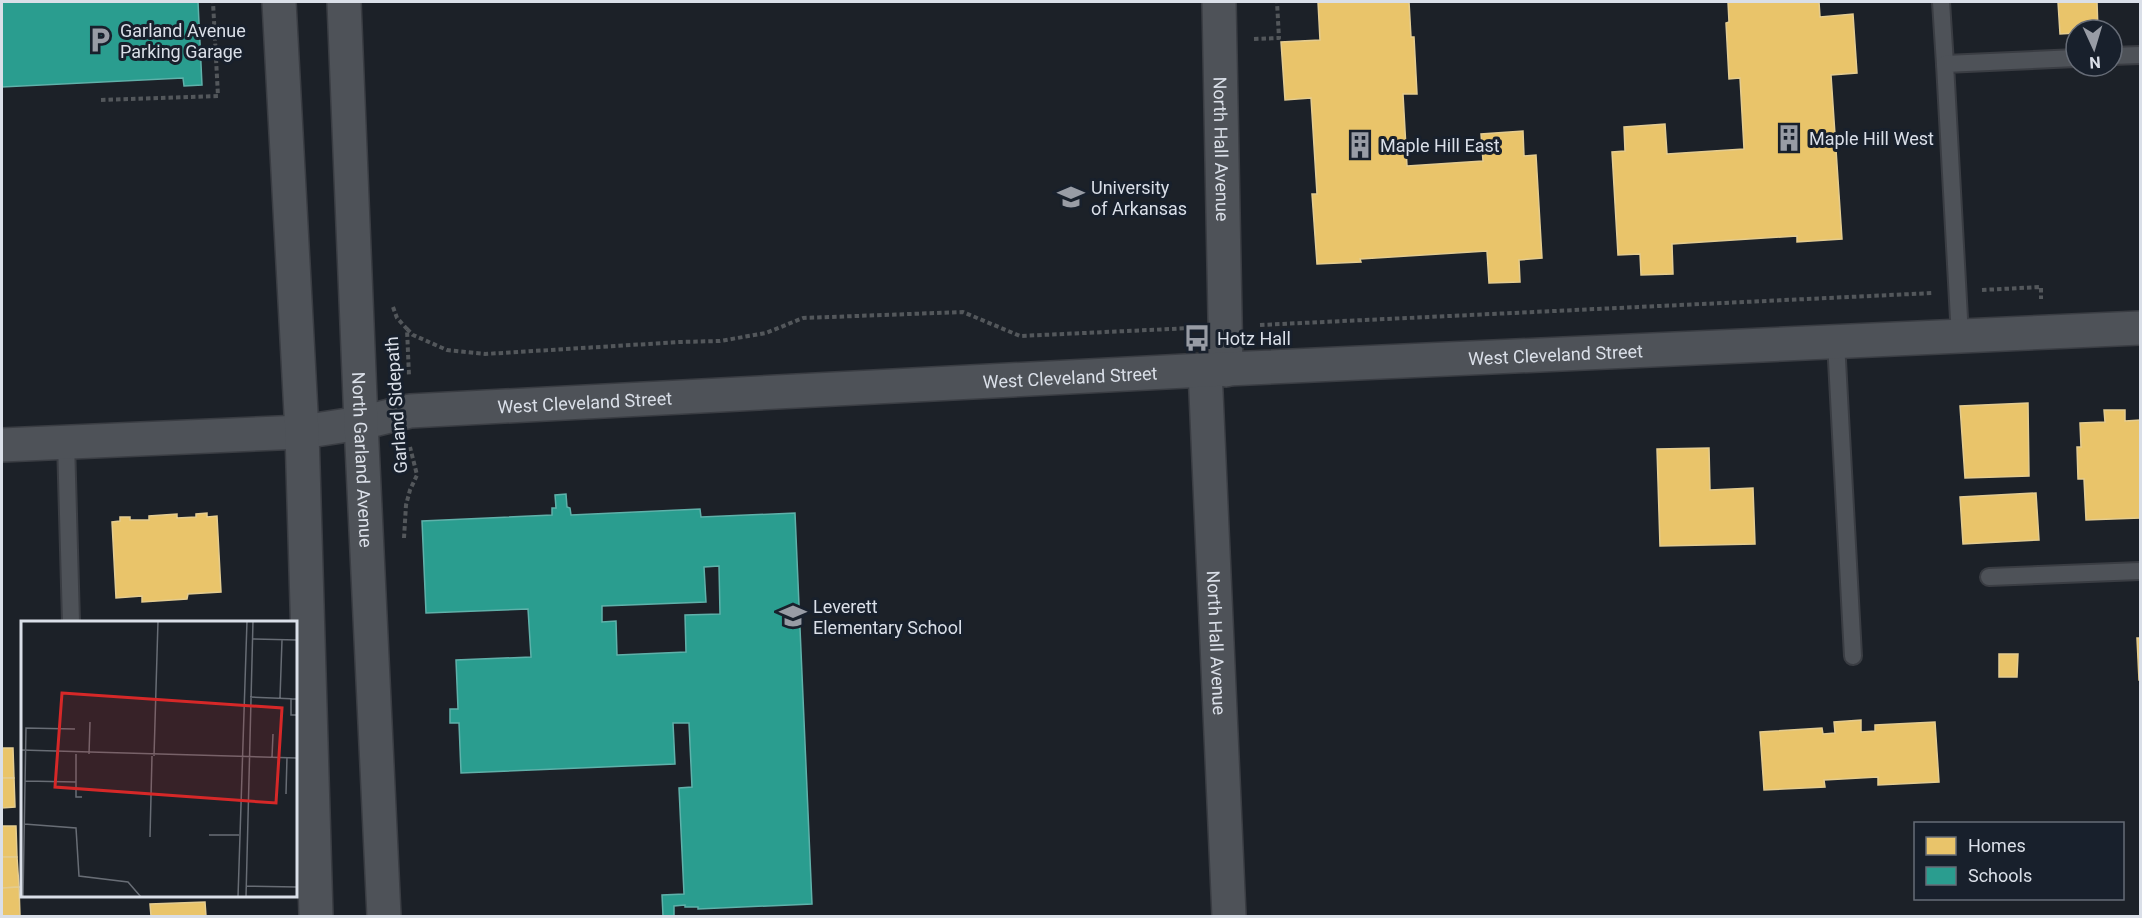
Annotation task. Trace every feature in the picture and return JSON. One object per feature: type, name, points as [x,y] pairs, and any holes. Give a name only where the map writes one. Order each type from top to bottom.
[{"type":"street","points":[[279,2],[302,432],[316,916]]},
{"type":"street","name":"North Garland Avenue","points":[[344,2],[384,916]]},
{"type":"street","name":"North Hall Avenue","points":[[1219,2],[1226,326],[1215,370],[1229,916]]},
{"type":"street","name":"West Cleveland Street","points":[[2,445],[302,432],[361,423],[410,411],[1215,370],[2140,328]]},
{"type":"lane","points":[[1941,2],[1960,337]]},
{"type":"lane","points":[[2124,56],[2140,55]]},
{"type":"lane","points":[[1945,64],[2064,59]]},
{"type":"lane","points":[[1836,342],[1853,656]]},
{"type":"lane","points":[[66,442],[71,621]]},
{"type":"lane","points":[[1989,577],[2140,571]]},
{"type":"path","points":[[101,100],[218,96],[213,2]]},
{"type":"path","points":[[1221,41],[1279,38],[1277,2]]},
{"type":"path","points":[[406,329],[413,335],[447,350],[485,354],[720,341],[766,333],[803,318],[963,312],[1020,336],[2041,287],[2042,305]]},
{"type":"path","name":"Garland Sidepath","points":[[390,300],[397,318],[406,329],[410,453],[417,475],[406,505],[404,544]]},
{"type":"building: Homes","name":"Maple Hill East","points":[[1318,2],[1409,2],[1411,37],[1414,37],[1417,94],[1403,94],[1407,166],[1483,161],[1481,134],[1523,131],[1524,156],[1536,155],[1542,258],[1519,260],[1520,282],[1489,283],[1487,251],[1317,264],[1312,194],[1317,194],[1311,98],[1285,100],[1281,42],[1320,40]]},
{"type":"building: Homes","name":"Maple Hill West","points":[[1728,2],[1819,2],[1820,17],[1853,14],[1857,73],[1831,75],[1842,239],[1797,242],[1797,236],[1672,244],[1673,274],[1641,275],[1640,254],[1618,255],[1612,152],[1625,151],[1624,127],[1665,124],[1667,154],[1744,149],[1740,78],[1729,79],[1726,23],[1729,22]]},
{"type":"building: Homes","points":[[2058,2],[2097,2],[2098,18],[2064,18],[2064,34],[2060,34]]},
{"type":"building: Homes","points":[[2028,403],[2029,476],[1965,478],[1960,406]]},
{"type":"building: Homes","points":[[2104,410],[2125,410],[2125,421],[2140,420],[2140,518],[2086,520],[2084,479],[2078,479],[2077,447],[2081,447],[2080,423],[2105,422]]},
{"type":"building: Homes","points":[[1709,448],[1710,490],[1753,488],[1755,544],[1660,546],[1657,449]]},
{"type":"building: Homes","points":[[2036,493],[2039,540],[1963,544],[1960,497]]},
{"type":"building: Homes","points":[[207,513],[207,517],[217,516],[221,592],[188,594],[187,599],[142,602],[142,596],[116,598],[112,522],[120,521],[120,517],[130,517],[130,520],[149,520],[149,516],[177,514],[177,518],[196,517],[196,514]]},
{"type":"building: Homes","points":[[2137,638],[2140,638],[2140,680],[2139,680]]},
{"type":"building: Homes","points":[[1999,654],[2018,654],[2017,677],[1999,677]]},
{"type":"building: Homes","points":[[1861,720],[1861,732],[1875,731],[1875,725],[1935,722],[1939,782],[1878,785],[1878,777],[1824,780],[1825,787],[1764,790],[1760,732],[1822,728],[1823,734],[1835,733],[1834,722]]},
{"type":"building: Homes","points":[[2,748],[13,748],[14,778],[2,778]]},
{"type":"building: Homes","points":[[2,778],[14,778],[15,807],[2,808]]},
{"type":"building: Homes","points":[[2,826],[16,826],[17,857],[2,857]]},
{"type":"building: Homes","points":[[2,857],[17,857],[19,887],[2,888]]},
{"type":"building: Homes","points":[[19,887],[20,916],[2,916],[2,888]]},
{"type":"building: Homes","points":[[205,902],[206,916],[151,916],[150,904]]},
{"type":"building: Schools","name":"Garland Avenue Parking Garage","points":[[2,2],[198,2],[202,85],[184,86],[183,78],[2,87]]},
{"type":"building: Schools","points":[[566,494],[567,507],[570,508],[571,515],[700,509],[701,517],[795,513],[812,904],[698,909],[698,907],[685,907],[685,905],[674,906],[674,916],[663,916],[662,895],[684,894],[679,788],[692,787],[689,723],[673,723],[675,764],[461,773],[459,723],[450,723],[450,709],[458,709],[456,660],[531,657],[528,609],[426,613],[422,521],[552,515],[552,508],[556,508],[555,495]],"holes":[[[719,566],[720,614],[685,615],[686,652],[617,655],[616,621],[602,622],[602,606],[706,602],[704,567]]]},
{"type":"place","name":"Garland Avenue Parking Garage","points":[[100,40]]},
{"type":"place","name":"Maple Hill West","points":[[1789,138]]},
{"type":"place","name":"Maple Hill East","points":[[1360,145]]},
{"type":"place","name":"University of Arkansas","points":[[1071,197]]},
{"type":"place","name":"Hotz Hall","points":[[1197,338]]},
{"type":"place","name":"Leverett Elementary School","points":[[793,616]]}]
